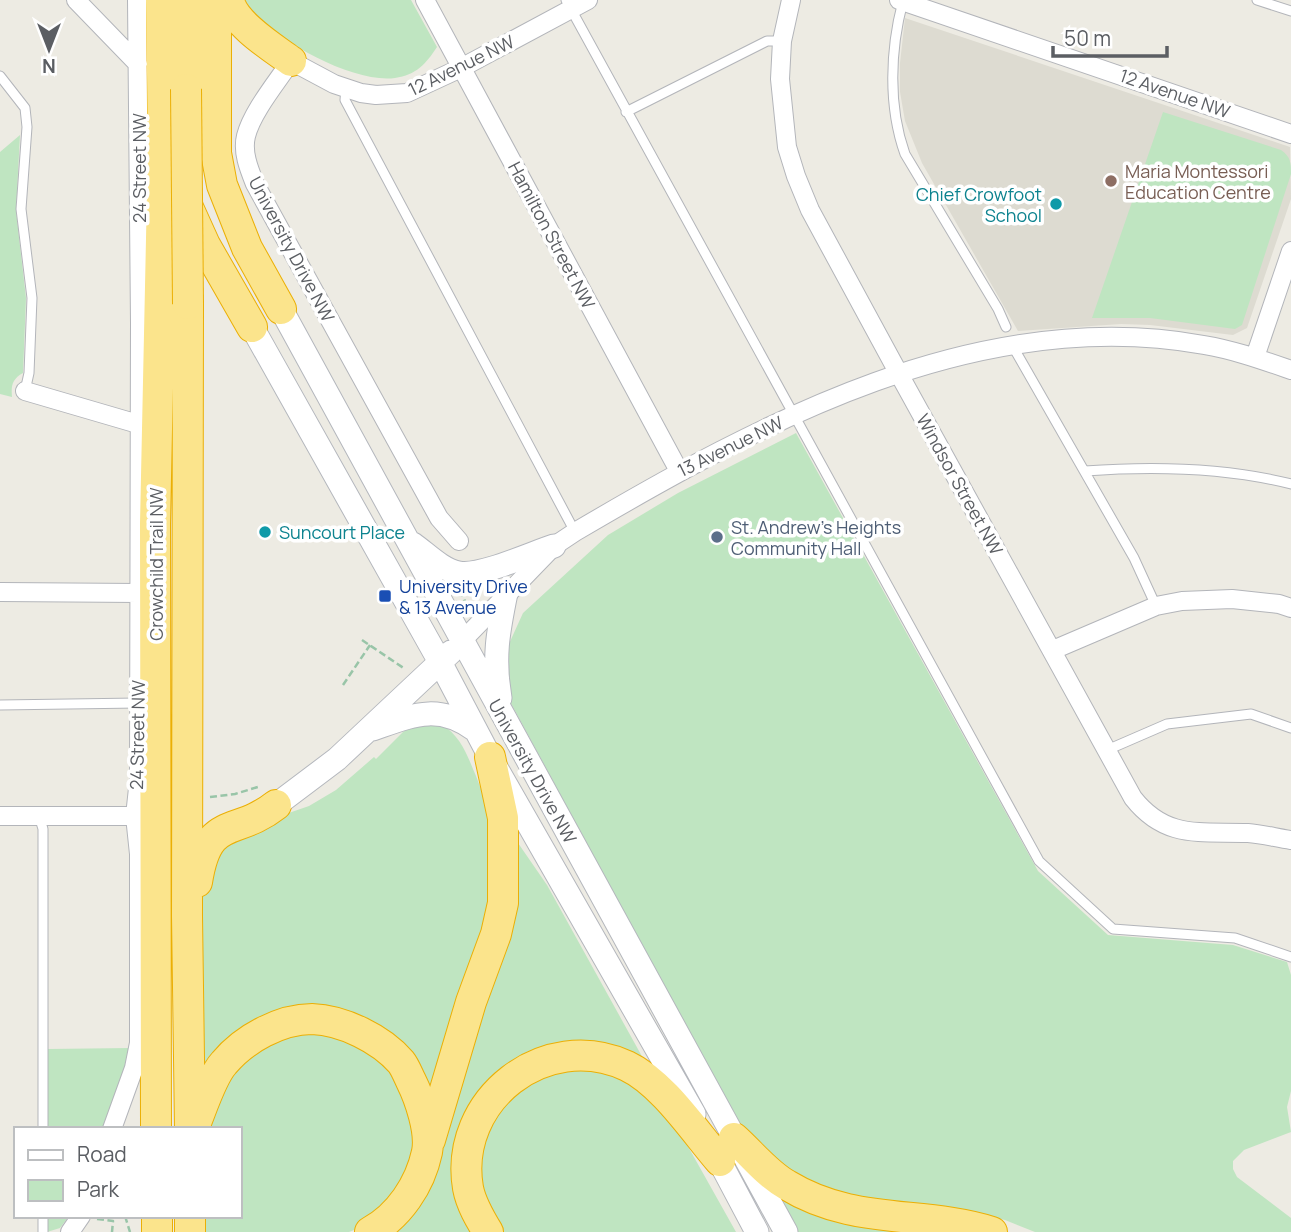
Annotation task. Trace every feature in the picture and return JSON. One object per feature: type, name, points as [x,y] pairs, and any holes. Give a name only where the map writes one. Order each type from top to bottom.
[{"type":"highway","name":"Crowchild Trail NW","points":[[156,1127],[155,524],[163,144],[161,0]]},
{"type":"highway","name":"Crowchild Trail NW","points":[[187,0],[187,916],[192,1127]]},
{"type":"highway","points":[[216,0],[215,153],[222,186],[247,248],[281,309]]},
{"type":"highway","points":[[229,0],[230,6],[244,23],[291,61]]},
{"type":"highway","points":[[163,144],[172,174],[205,245],[251,327]]},
{"type":"highway","points":[[370,1232],[381,1226],[414,1189],[471,1002],[496,934],[503,903],[503,818],[484,744]]},
{"type":"highway","points":[[187,916],[202,855],[209,843],[219,832],[262,816],[268,795]]},
{"type":"highway","points":[[193,1127],[222,1064],[249,1040],[286,1023],[313,1019],[348,1027],[375,1038],[402,1063],[420,1098],[427,1150]]},
{"type":"highway","points":[[488,1232],[473,1205],[468,1189],[467,1167],[472,1136],[490,1098],[514,1077],[539,1063],[558,1058],[592,1055],[627,1066],[654,1084],[727,1149],[783,1184],[819,1201],[858,1213],[953,1224],[992,1232]]},
{"type":"street","points":[[76,0],[138,64]]},
{"type":"street","name":"24 Street NW","points":[[113,1127],[134,1068],[139,1043],[139,854],[135,816],[139,779],[140,309],[137,0]]},
{"type":"street","name":"Hamilton Street NW","points":[[425,0],[680,471]]},
{"type":"street","name":"12 Avenue NW","points":[[291,61],[346,89],[376,95],[407,93],[461,68],[568,5],[588,0]]},
{"type":"street","name":"Windsor Street NW","points":[[791,0],[782,41],[782,116],[787,147],[810,210],[1107,750],[1141,807],[1169,827],[1191,832],[1250,833],[1291,840]]},
{"type":"street","name":"12 Avenue NW","points":[[901,1],[1291,134]]},
{"type":"street","name":"University Drive NW","points":[[291,61],[255,116],[246,137],[247,163],[255,184],[439,518],[460,541]]},
{"type":"street","points":[[1255,357],[1291,251]]},
{"type":"street","name":"University Drive NW","points":[[281,309],[463,640],[727,1149],[757,1232]]},
{"type":"street","name":"University Drive NW","points":[[251,327],[484,744],[727,1149],[786,1232]]},
{"type":"street","name":"13 Avenue NW","points":[[268,795],[337,760],[463,640],[554,546],[680,471],[794,415],[899,374],[952,357],[1012,345],[1080,338],[1155,339],[1203,344],[1255,357],[1291,370]]},
{"type":"street","points":[[25,391],[138,424]]},
{"type":"street","points":[[405,537],[447,569],[459,573],[475,573],[554,546]]},
{"type":"street","points":[[0,592],[139,593]]},
{"type":"street","points":[[503,719],[495,671],[496,642],[506,593]]},
{"type":"street","points":[[1053,650],[1156,606],[1182,601],[1232,599],[1279,604],[1291,608]]},
{"type":"street","points":[[367,731],[415,715],[439,713],[463,721],[484,744]]},
{"type":"street","points":[[0,816],[135,816]]},
{"type":"lane","points":[[1257,0],[1291,11]]},
{"type":"lane","points":[[901,1],[895,36],[893,94],[898,134],[905,154],[998,309],[1006,327]]},
{"type":"lane","points":[[568,5],[1039,861],[1113,929],[1235,938],[1291,957]]},
{"type":"lane","points":[[626,111],[766,41],[782,41]]},
{"type":"lane","points":[[0,76],[24,108],[27,127],[21,209],[32,298],[29,373],[25,391]]},
{"type":"lane","points":[[346,89],[345,100],[575,532]]},
{"type":"lane","points":[[1012,345],[1134,558],[1156,606]]},
{"type":"lane","points":[[1085,471],[1129,468],[1203,470],[1252,474],[1291,484]]},
{"type":"lane","points":[[0,705],[138,703]]},
{"type":"lane","points":[[1107,750],[1167,724],[1251,714],[1291,728]]},
{"type":"lane","points":[[38,815],[43,830],[43,1127]]},
{"type":"path","points":[[457,584],[469,610]]},
{"type":"path","points":[[362,640],[410,673]]},
{"type":"path","points":[[343,685],[370,645]]},
{"type":"path","points":[[205,798],[235,794],[268,795]]},
{"type":"path","points":[[96,1218],[113,1221],[113,1232]]},
{"type":"shaded area","name":"Maria Montessori Education Centre","points":[[905,18],[1290,147],[1291,199],[1247,328],[1233,335],[1121,324],[1018,331],[922,163],[905,121],[900,92],[900,63]]},
{"type":"green space","points":[[245,0],[411,0],[437,47],[420,68],[402,77],[377,78],[356,74],[334,66],[290,43],[271,29]]},
{"type":"green space","points":[[1163,112],[1281,150],[1290,160],[1291,174],[1242,325],[1235,329],[1150,318],[1092,318]]},
{"type":"green space","points":[[20,135],[16,211],[26,298],[23,373],[13,383],[12,397],[0,394],[0,152]]},
{"type":"green space","points":[[796,433],[1038,871],[1108,935],[1233,945],[1287,962],[1291,975],[1291,1091],[1287,1107],[1291,1132],[1244,1150],[1233,1161],[1233,1169],[1237,1177],[1291,1218],[1291,1232],[1035,1232],[1005,1220],[971,1212],[839,1196],[807,1186],[745,1137],[506,694],[508,646],[523,613],[608,535],[678,493]]},
{"type":"green space","points":[[441,724],[458,740],[470,761],[488,811],[495,847],[493,879],[481,943],[434,1101],[427,1080],[415,1062],[351,1014],[201,1070],[200,896],[207,856],[336,790],[412,726]]},
{"type":"green space","points":[[518,843],[547,885],[644,1060],[602,1051],[481,1100],[478,1232],[391,1232]]},
{"type":"green space","points":[[315,1028],[389,1061],[418,1135],[410,1173],[364,1226],[349,1232],[199,1232],[199,1218],[242,1218],[242,1127],[204,1127],[206,1117],[252,1047]]},
{"type":"green space","points":[[130,1048],[130,1055],[103,1127],[48,1127],[48,1049]]},
{"type":"green space","points":[[556,1066],[630,1077],[681,1134],[736,1232],[496,1232],[474,1175],[495,1107]]},
{"type":"green space","points":[[764,1179],[945,1232],[792,1232]]},
{"type":"green space","points":[[47,1218],[68,1218],[60,1228],[47,1232]]},
{"type":"place","name":"Maria Montessori Education Centre","points":[[1111,181]]},
{"type":"place","name":"Chief Crowfoot School","points":[[1056,204]]},
{"type":"place","name":"Suncourt Place","points":[[265,532]]},
{"type":"place","name":"St. Andrew's Heights Community Hall","points":[[717,537]]},
{"type":"place","name":"University Drive & 13 Avenue","points":[[385,596]]}]
